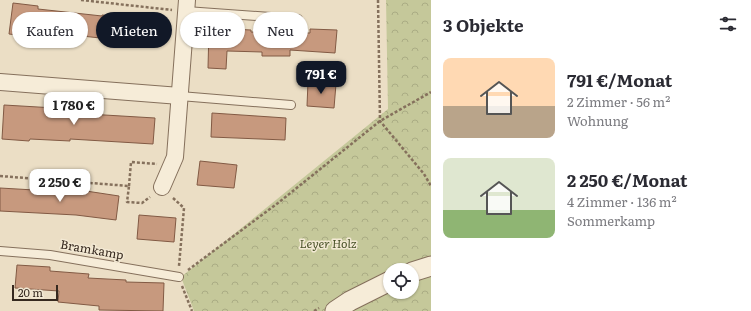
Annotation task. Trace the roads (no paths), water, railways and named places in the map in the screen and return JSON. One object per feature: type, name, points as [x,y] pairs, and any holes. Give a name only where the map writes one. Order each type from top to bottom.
[{"type":"street","points":[[162,187],[175,157],[186,6]]},
{"type":"street","points":[[0,82],[180,96]]},
{"type":"street","points":[[419,270],[431,266]]},
{"type":"street","points":[[335,311],[350,301],[383,284]]},
{"type":"lane","points":[[186,6],[253,14]]},
{"type":"lane","points":[[180,96],[290,105]]},
{"type":"lane","name":"Bramkamp","points":[[0,251],[50,256],[178,277]]},
{"type":"park label","name":"Leyer Holz","points":[[328,244]]}]
